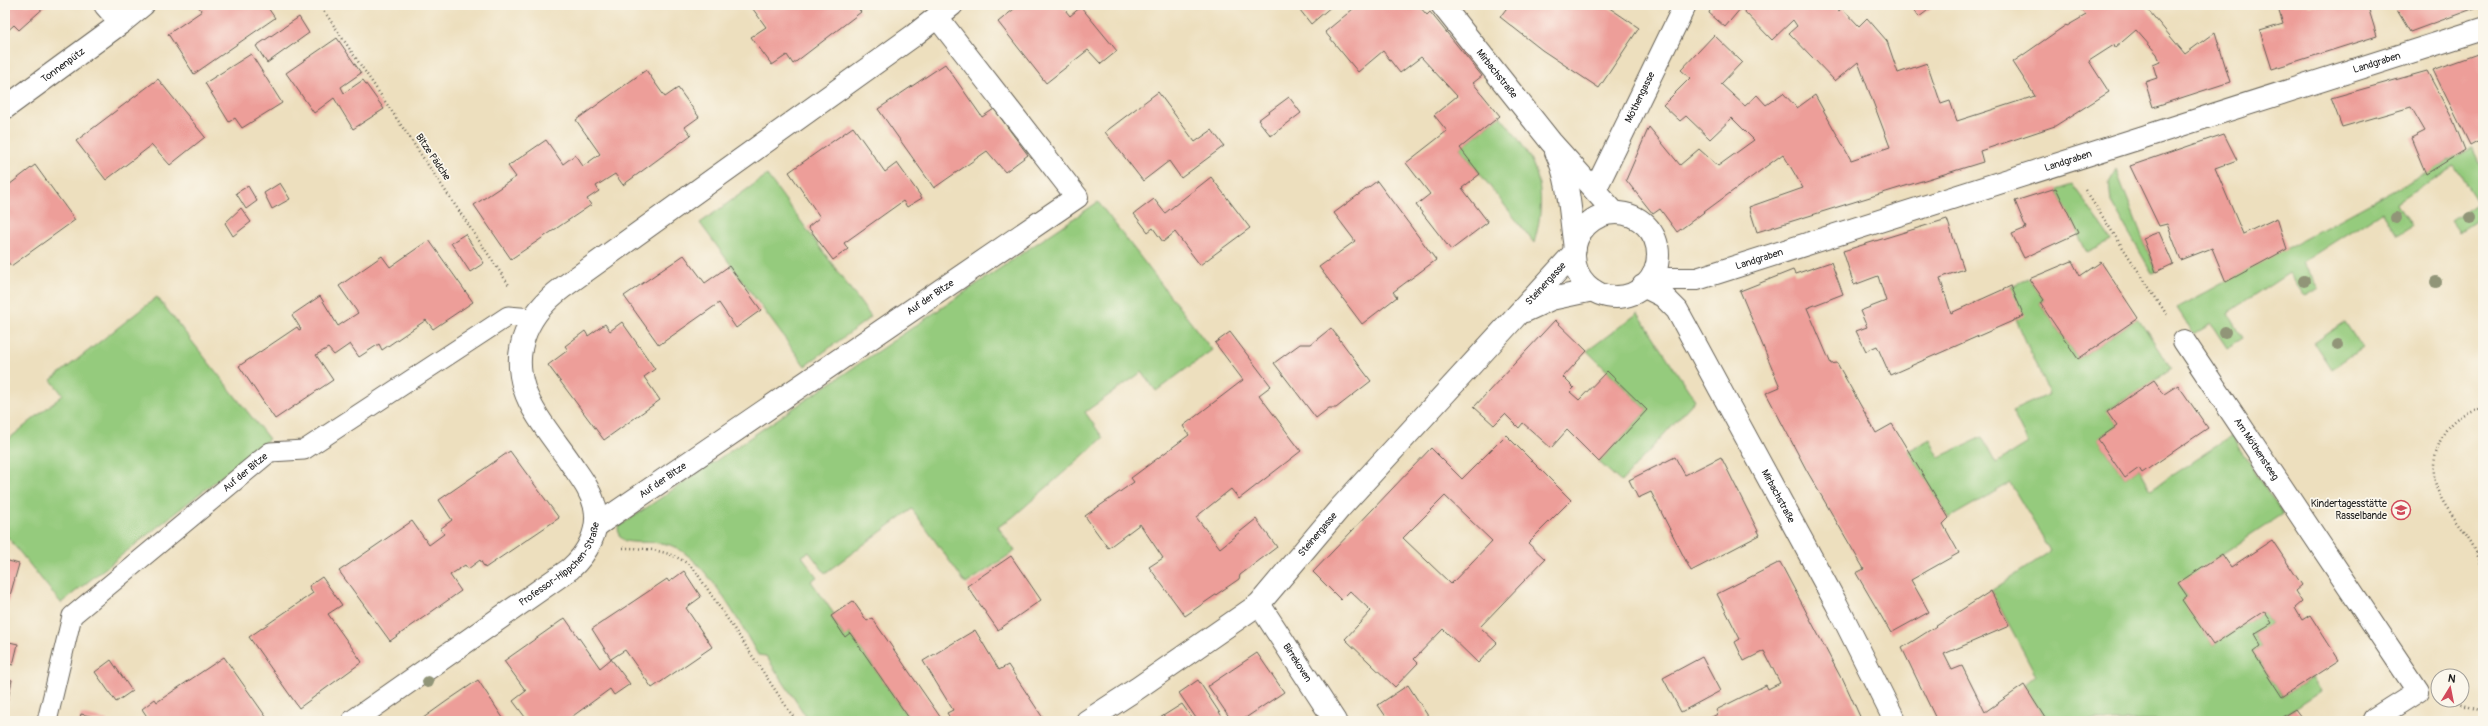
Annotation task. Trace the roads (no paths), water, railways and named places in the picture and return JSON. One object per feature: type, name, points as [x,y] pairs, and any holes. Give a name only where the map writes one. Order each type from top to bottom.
[{"type":"street","points":[[105,5],[121,23]]},
{"type":"street","name":"Tonnenpütz","points":[[5,108],[121,23],[143,5]]},
{"type":"street","name":"Mirbachstraße","points":[[1442,5],[1551,142],[1596,190],[1615,213]]},
{"type":"street","name":"Möthengasse","points":[[1596,190],[1685,5]]},
{"type":"street","name":"Auf der Bitze","points":[[523,339],[532,318],[553,295],[944,11],[1077,197],[596,526]]},
{"type":"street","name":"Landgraben","points":[[1648,281],[1667,279],[1697,279],[2483,29]]},
{"type":"street","name":"Mirbachstraße","points":[[1551,142],[1563,166],[1578,274],[1593,290],[1605,296],[1618,297],[1632,294],[1648,281],[1677,310],[1837,605],[1895,721]]},
{"type":"street","points":[[1574,250],[1578,237],[1588,223],[1604,215],[1615,213],[1630,215],[1642,222],[1652,233],[1657,246],[1657,261],[1648,281]]},
{"type":"street","name":"Steinergasse","points":[[1087,721],[1138,688],[1259,604],[1340,508],[1519,315],[1574,250]]},
{"type":"street","name":"Steinergasse","points":[[1519,315],[1551,299],[1593,290]]},
{"type":"street","name":"Professor-Hippchen-Straße","points":[[353,721],[570,569],[581,559],[588,547],[596,526],[595,508],[590,492],[536,411],[524,389],[520,360],[523,339]]},
{"type":"street","name":"Am Möthensteeg","points":[[2184,341],[2418,691],[2374,719],[2375,721]]},
{"type":"street","name":"Birrekoven","points":[[1259,604],[1335,721]]},
{"type":"lane","name":"Auf der Bitze","points":[[47,721],[72,616],[78,611],[270,452],[304,450],[508,316],[532,318]]},
{"type":"place","name":"Kindertagesstätte Rasselbande","points":[[2401,510]]}]
